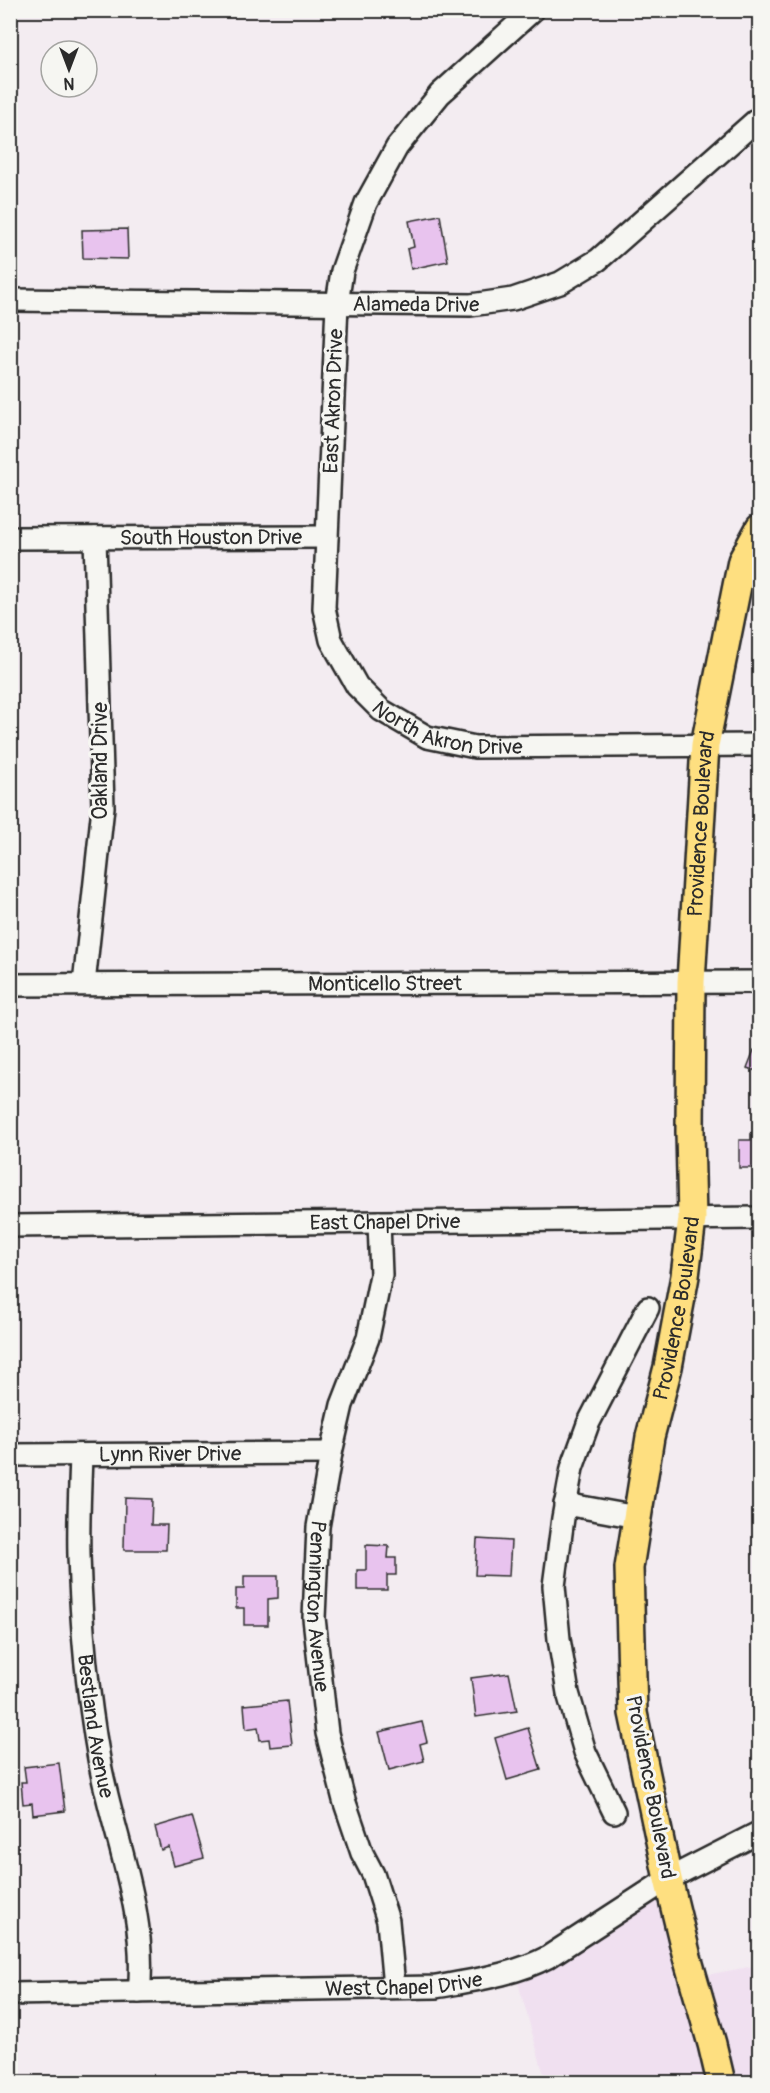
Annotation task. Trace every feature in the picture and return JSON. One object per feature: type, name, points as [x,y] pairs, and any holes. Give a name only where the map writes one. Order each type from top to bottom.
[{"type":"main road","name":"Providence Boulevard","points":[[721,2082],[668,1879],[633,1713],[629,1568],[650,1437],[668,1367],[685,1276],[692,1219],[691,982],[705,745],[742,561],[759,528]]},
{"type":"street","name":"East Akron Drive","points":[[327,537],[337,304],[342,271],[366,203],[397,147],[440,94],[533,10]]},
{"type":"street","name":"Alameda Drive","points":[[10,300],[471,305],[513,299],[560,283],[598,260],[759,117]]},
{"type":"street","name":"South Houston Drive","points":[[10,538],[327,537]]},
{"type":"street","name":"North Akron Drive","points":[[327,537],[324,608],[331,640],[357,686],[381,710],[427,737],[475,747],[759,745]]},
{"type":"street","name":"Oakland Drive","points":[[84,984],[103,807],[95,538]]},
{"type":"street","name":"Monticello Street","points":[[10,985],[759,982]]},
{"type":"street","name":"East Chapel Drive","points":[[10,1226],[759,1218]]},
{"type":"street","name":"Pennington Avenue","points":[[379,1222],[381,1275],[379,1286],[368,1338],[342,1405],[318,1527],[314,1618],[326,1722],[344,1800],[362,1853],[373,1874],[388,1921],[394,1987]]},
{"type":"street","name":"Providence Boulevard","points":[[614,1812],[585,1752],[568,1693],[559,1639],[554,1586],[572,1468],[588,1424],[648,1308]]},
{"type":"street","name":"Lynn River Drive","points":[[10,1455],[331,1453]]},
{"type":"street","name":"Bestland Avenue","points":[[81,1455],[79,1553],[84,1648],[99,1760],[136,1914],[141,1974],[140,1992]]},
{"type":"street","points":[[565,1504],[637,1517]]},
{"type":"street","name":"West Chapel Drive","points":[[10,1994],[436,1987],[502,1974],[532,1965],[668,1879],[759,1832]]},
{"type":"shaded area","points":[[663,1895],[712,2082],[546,2082],[517,1979]]},
{"type":"shaded area","points":[[759,1965],[759,2082],[729,2082],[701,1976]]},
{"type":"building","points":[[440,215],[448,261],[411,269],[407,249],[414,247],[409,221]]},
{"type":"building","points":[[127,229],[128,259],[83,258],[82,230]]},
{"type":"building","points":[[754,1050],[760,1051],[760,1072],[747,1068]]},
{"type":"building","points":[[751,1133],[760,1133],[760,1168],[739,1168],[739,1140],[751,1140]]},
{"type":"building","points":[[125,1498],[152,1499],[151,1525],[167,1525],[166,1550],[124,1550]]},
{"type":"building","points":[[477,1539],[511,1541],[509,1576],[475,1575]]},
{"type":"building","points":[[366,1545],[389,1546],[388,1558],[396,1558],[396,1575],[387,1575],[387,1590],[357,1590],[357,1570],[366,1570]]},
{"type":"building","points":[[244,1576],[278,1576],[278,1598],[268,1599],[268,1625],[244,1625],[244,1608],[236,1608],[236,1589],[244,1589]]},
{"type":"building","points":[[509,1673],[517,1711],[476,1717],[471,1678]]},
{"type":"building","points":[[287,1701],[292,1745],[270,1747],[269,1739],[260,1740],[258,1727],[246,1729],[244,1705]]},
{"type":"building","points":[[422,1722],[427,1742],[420,1744],[424,1761],[389,1770],[379,1732]]},
{"type":"building","points":[[528,1728],[541,1770],[507,1780],[495,1738]]},
{"type":"building","points":[[59,1763],[65,1811],[33,1815],[32,1803],[23,1804],[21,1782],[26,1782],[24,1767]]},
{"type":"building","points":[[192,1816],[204,1858],[174,1866],[169,1847],[161,1850],[155,1827]]}]
